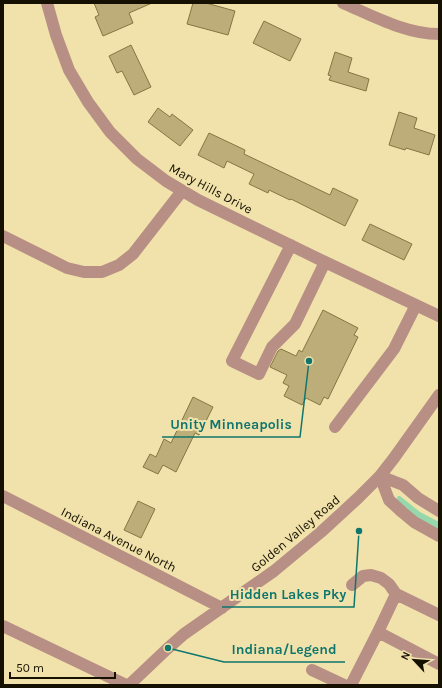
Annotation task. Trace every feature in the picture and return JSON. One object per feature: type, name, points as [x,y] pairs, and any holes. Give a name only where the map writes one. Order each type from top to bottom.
[{"type":"street","name":"Mary Hills Drive","points":[[47,3],[56,35],[69,70],[88,102],[110,132],[137,159],[166,182],[198,200],[439,316]]},
{"type":"street","points":[[342,3],[404,29],[429,34],[439,34]]},
{"type":"street","points":[[3,236],[67,268],[84,272],[102,272],[119,265],[133,254],[182,191]]},
{"type":"street","points":[[291,245],[232,361],[259,374],[272,347],[295,324],[325,262]]},
{"type":"street","points":[[335,427],[394,349],[416,305]]},
{"type":"street","name":"Golden Valley Road","points":[[130,685],[184,634],[274,571],[315,537],[358,498],[380,476],[439,395]]},
{"type":"street","points":[[380,476],[403,485],[418,498],[439,511]]},
{"type":"street","points":[[380,476],[389,500],[414,522],[439,536]]},
{"type":"street","name":"Indiana Avenue North","points":[[3,496],[222,608]]},
{"type":"street","points":[[352,585],[363,576],[371,575],[381,578],[389,584],[396,594],[439,616]]},
{"type":"street","points":[[351,685],[396,594]]},
{"type":"street","points":[[3,626],[126,685]]},
{"type":"street","points":[[378,632],[439,664]]},
{"type":"street","points":[[312,670],[344,685]]},
{"type":"green space","points":[[398,496],[420,512],[439,522],[439,531],[424,524],[396,500]]},
{"type":"building","points":[[94,3],[152,3],[129,13],[133,23],[103,36],[95,17],[99,15]]},
{"type":"building","points":[[193,3],[206,3],[235,11],[228,35],[187,24]]},
{"type":"building","points":[[264,21],[301,39],[290,61],[253,43]]},
{"type":"building","points":[[131,45],[151,87],[134,95],[122,71],[117,73],[109,56]]},
{"type":"building","points":[[335,52],[352,58],[348,72],[369,79],[366,91],[329,80],[331,76],[328,75]]},
{"type":"building","points":[[158,108],[170,117],[172,114],[193,130],[180,146],[148,122]]},
{"type":"building","points":[[399,112],[417,118],[414,128],[435,135],[429,155],[406,148],[405,150],[389,145]]},
{"type":"building","points":[[209,133],[245,150],[244,154],[330,195],[333,188],[358,200],[345,226],[291,199],[290,200],[269,190],[268,193],[249,184],[254,174],[227,161],[224,168],[198,155]]},
{"type":"building","points":[[370,224],[412,244],[404,260],[362,240]]},
{"type":"building","points":[[323,310],[358,328],[354,335],[358,337],[328,399],[324,397],[320,405],[306,398],[302,405],[284,396],[289,386],[283,383],[287,375],[270,367],[278,351],[281,349],[296,356],[299,350],[302,352]]},
{"type":"building","points":[[193,397],[213,407],[199,435],[195,433],[176,472],[163,465],[158,474],[143,467],[150,454],[156,457],[164,439],[171,443]]},
{"type":"building","points":[[138,501],[155,509],[141,538],[124,530]]},
{"type":"place","name":"Unity Minneapolis","points":[[309,361]]},
{"type":"place","name":"Hidden Lakes Pky","points":[[359,531]]},
{"type":"place","name":"Indiana/Legend","points":[[168,648]]}]
